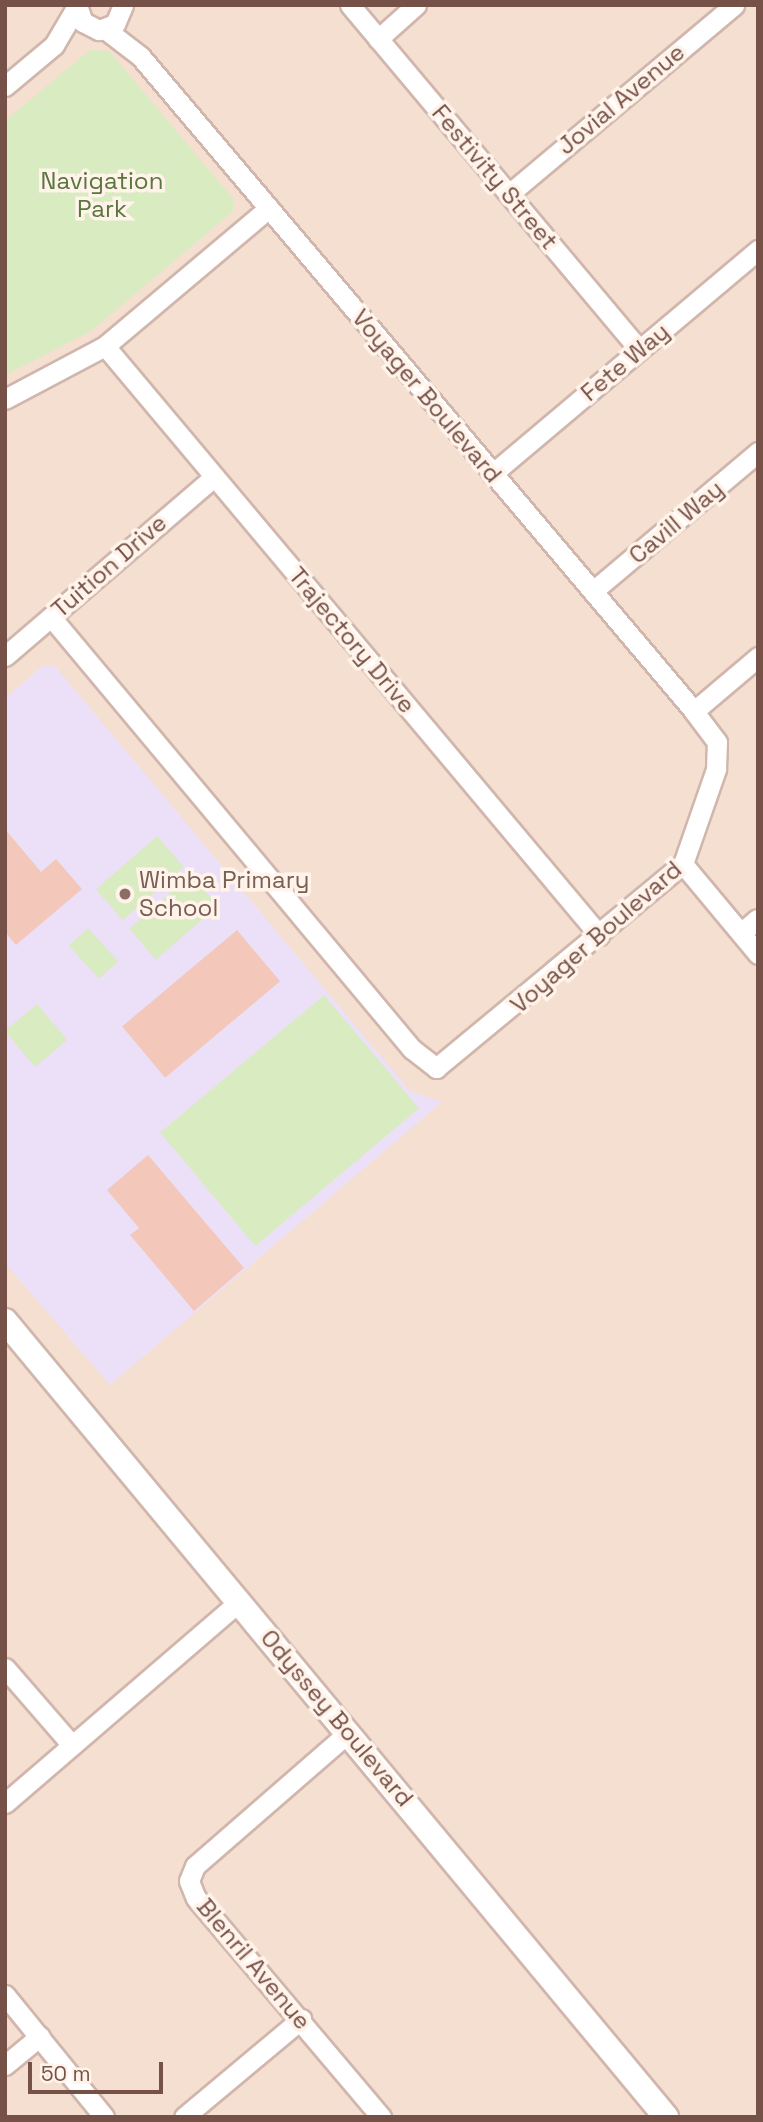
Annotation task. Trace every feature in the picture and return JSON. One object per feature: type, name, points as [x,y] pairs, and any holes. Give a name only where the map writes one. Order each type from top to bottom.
[{"type":"street","points":[[54,46],[77,5]]},
{"type":"street","name":"Voyager Boulevard","points":[[51,617],[426,1063],[444,1067],[683,864],[719,757],[717,742],[694,711],[140,56],[102,29],[83,22],[77,5]]},
{"type":"street","name":"Festivity Street","points":[[350,5],[639,350]]},
{"type":"street","points":[[377,38],[416,5]]},
{"type":"street","name":"Jovial Avenue","points":[[509,194],[734,5]]},
{"type":"street","points":[[5,86],[54,46],[102,29],[123,7]]},
{"type":"street","name":"Voyager Boulevard","points":[[123,7],[140,56]]},
{"type":"street","points":[[5,399],[106,346],[269,208]]},
{"type":"street","name":"Fete Way","points":[[492,474],[758,250]]},
{"type":"street","name":"Trajectory Drive","points":[[106,346],[599,935]]},
{"type":"street","name":"Cavill Way","points":[[593,591],[758,452]]},
{"type":"street","name":"Tuition Drive","points":[[5,656],[214,477]]},
{"type":"street","points":[[694,711],[758,657]]},
{"type":"street","points":[[683,864],[758,954]]},
{"type":"street","points":[[741,933],[757,919]]},
{"type":"street","name":"Odyssey Boulevard","points":[[5,1321],[666,2117]]},
{"type":"street","points":[[5,1803],[240,1601]]},
{"type":"street","points":[[5,1668],[72,1745]]},
{"type":"street","name":"Blenril Avenue","points":[[349,1732],[195,1867],[189,1881],[196,1898],[381,2117]]},
{"type":"street","points":[[5,1995],[104,2117]]},
{"type":"street","points":[[184,2117],[301,2020]]},
{"type":"street","points":[[5,2065],[40,2036]]},
{"type":"shaded area","points":[[5,5],[758,5],[758,2117],[5,2117]]},
{"type":"shaded area","name":"Wimba Primary School","points":[[44,665],[54,665],[410,1091],[442,1102],[110,1385],[5,1263],[5,698]]},
{"type":"green space","name":"Navigation Park","points":[[90,50],[109,51],[234,200],[233,211],[91,331],[5,375],[5,121]]},
{"type":"green space","points":[[157,836],[184,867],[123,920],[96,889]]},
{"type":"green space","points":[[191,875],[218,906],[156,960],[129,929]]},
{"type":"green space","points":[[88,928],[118,961],[99,979],[69,945]]},
{"type":"green space","points":[[324,995],[419,1108],[255,1246],[160,1133]]},
{"type":"green space","points":[[37,1004],[67,1040],[35,1067],[5,1031]]},
{"type":"building","points":[[5,829],[41,872],[56,859],[82,889],[16,945],[5,932]]},
{"type":"building","points":[[237,930],[280,981],[165,1078],[122,1026]]},
{"type":"building","points":[[148,1155],[244,1268],[194,1311],[130,1235],[139,1228],[107,1190]]},
{"type":"place","name":"Wimba Primary School","points":[[125,894]]}]
